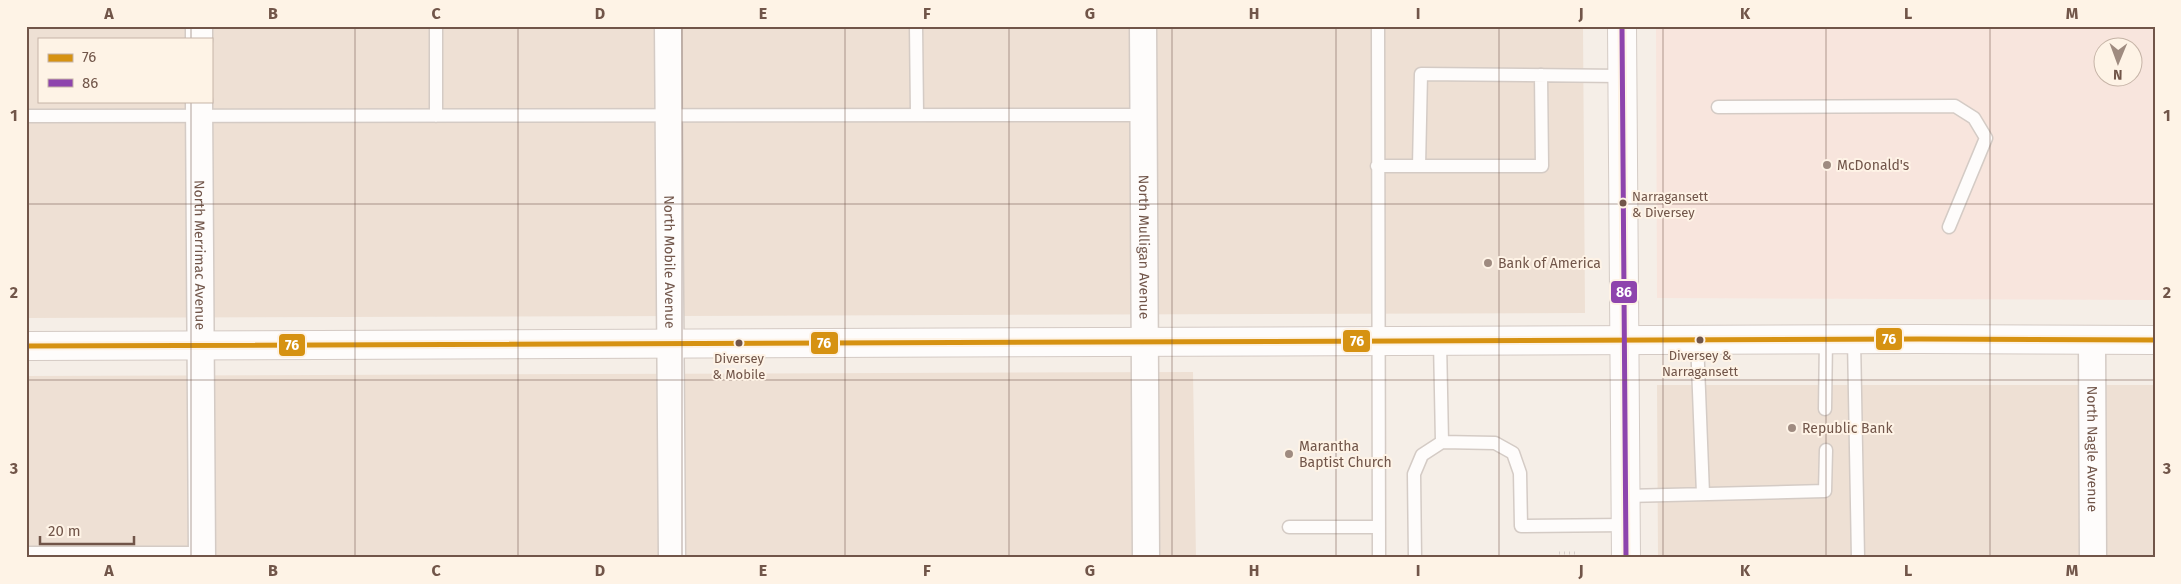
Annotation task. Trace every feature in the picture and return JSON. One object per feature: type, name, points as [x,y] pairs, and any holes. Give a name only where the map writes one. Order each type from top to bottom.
[{"type":"main road","points":[[1622,26],[1626,558]]},
{"type":"main road","points":[[26,346],[1826,339],[2155,340]]},
{"type":"street","name":"North Mobile Avenue","points":[[668,26],[672,558]]},
{"type":"street","name":"North Mulligan Avenue","points":[[1143,26],[1146,558]]},
{"type":"street","name":"North Merrimac Avenue","points":[[199,108],[202,555]]},
{"type":"street","name":"North Nagle Avenue","points":[[2092,340],[2094,558]]},
{"type":"lane","points":[[436,26],[436,116]]},
{"type":"lane","points":[[916,26],[917,115]]},
{"type":"lane","points":[[1378,26],[1377,341],[1379,558]]},
{"type":"lane","points":[[1419,166],[1421,74],[1622,76]]},
{"type":"lane","points":[[1378,166],[1542,166],[1541,75]]},
{"type":"lane","points":[[1718,107],[1955,106],[1974,118],[1986,138],[1949,227]]},
{"type":"lane","points":[[26,116],[199,108],[436,116],[1144,115]]},
{"type":"lane","points":[[1825,409],[1826,339]]},
{"type":"lane","points":[[1854,339],[1858,558]]},
{"type":"lane","points":[[1697,340],[1703,494]]},
{"type":"lane","points":[[1440,341],[1442,442]]},
{"type":"lane","points":[[1415,558],[1414,474],[1422,455],[1442,442],[1495,442],[1513,453],[1520,473],[1521,526],[1626,525]]},
{"type":"lane","points":[[1626,496],[1825,492],[1826,450]]},
{"type":"lane","points":[[1289,527],[1379,527]]},
{"type":"lane","points":[[26,553],[202,555]]},
{"type":"path","points":[[1559,558],[1559,553],[1579,553]]},
{"type":"shaded area","points":[[26,26],[1583,26],[1585,313],[26,318]]},
{"type":"shaded area","points":[[1656,26],[2155,26],[2155,300],[1657,298]]},
{"type":"shaded area","points":[[1193,372],[1196,558],[26,558],[26,376]]},
{"type":"shaded area","points":[[1657,385],[2155,385],[2155,558],[1658,558]]},
{"type":"transit line","name":"86","points":[[1622,26],[1626,558]]},
{"type":"transit line","name":"76","points":[[26,346],[1919,339],[2155,340]]},
{"type":"place","name":"McDonald's","points":[[1827,165]]},
{"type":"place","name":"Narragansett & Diversey","points":[[1623,203]]},
{"type":"place","name":"Bank of America","points":[[1488,263]]},
{"type":"place","name":"Diversey & Narragansett","points":[[1700,340]]},
{"type":"place","name":"Diversey & Mobile","points":[[739,343]]},
{"type":"place","name":"Republic Bank","points":[[1792,428]]},
{"type":"place","name":"Marantha Baptist Church","points":[[1289,454]]}]
